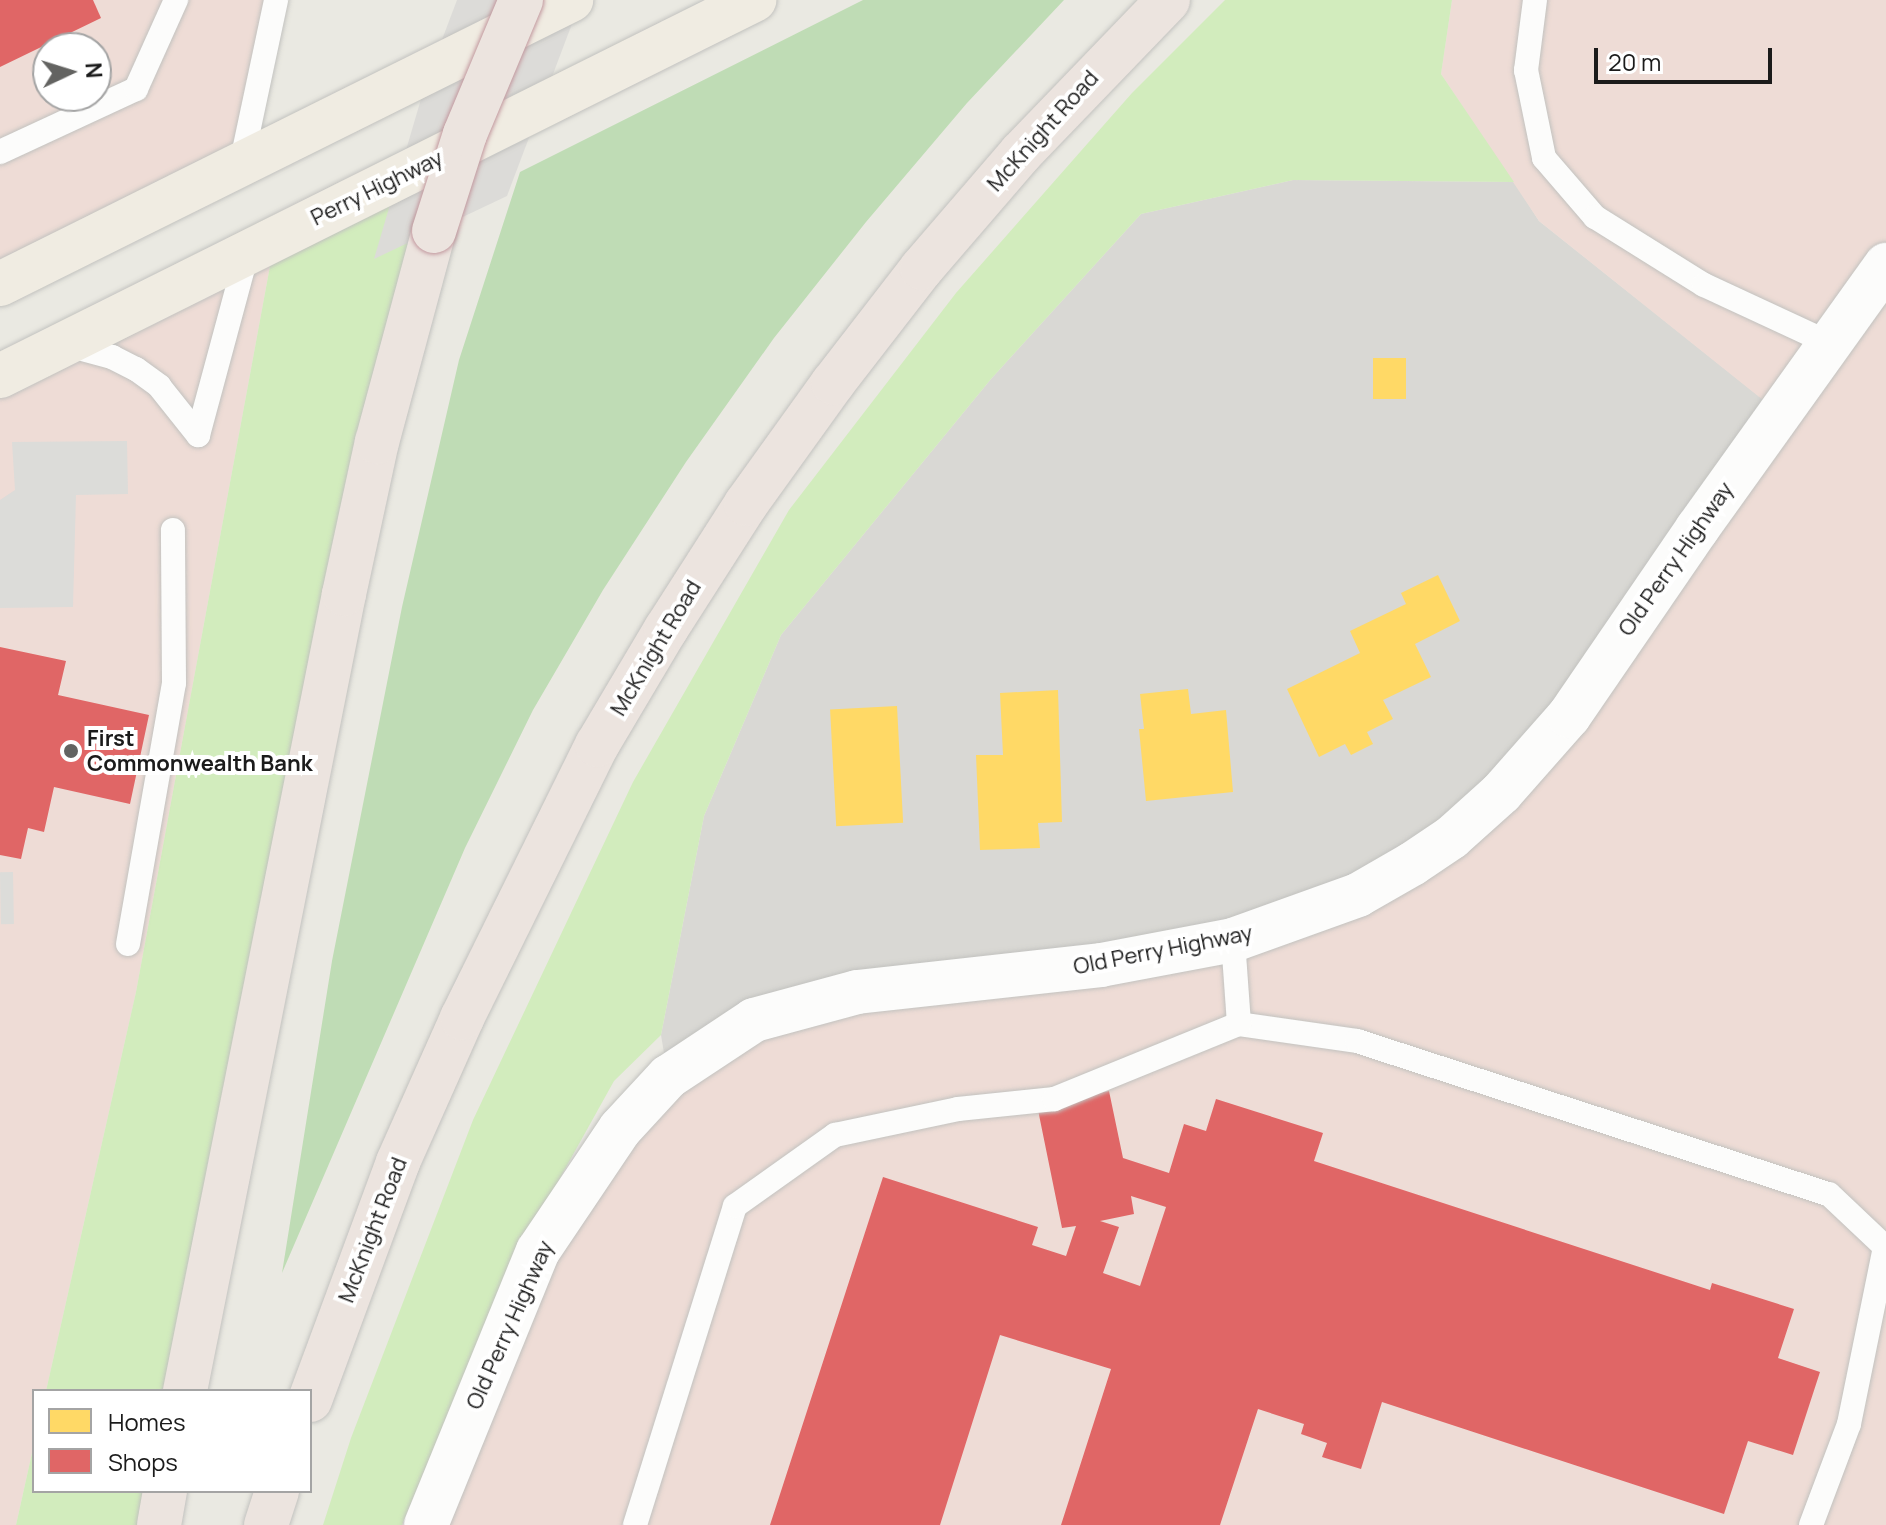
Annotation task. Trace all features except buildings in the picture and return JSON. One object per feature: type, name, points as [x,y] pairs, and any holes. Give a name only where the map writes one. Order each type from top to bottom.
[{"type":"highway","points":[[185,1389],[377,442],[434,231],[465,134],[521,0]]},
{"type":"highway","name":"McKnight Road","points":[[312,1395],[398,1162],[462,1018],[597,745],[666,629],[746,504],[833,383],[922,268],[1021,153],[1168,0]]},
{"type":"highway","points":[[159,1525],[165,1493]]},
{"type":"highway","points":[[266,1525],[276,1493]]},
{"type":"main road","points":[[0,284],[571,0]]},
{"type":"main road","name":"Perry Highway","points":[[0,376],[754,0]]},
{"type":"street","name":"Old Perry Highway","points":[[426,1525],[538,1251],[620,1129],[668,1077],[754,1020],[857,992],[1101,965],[1233,940],[1358,895],[1452,837],[1501,793],[1569,716],[1886,265]]},
{"type":"lane","points":[[0,152],[136,89],[176,0]]},
{"type":"lane","points":[[241,165],[276,0]]},
{"type":"lane","points":[[1535,0],[1526,70],[1544,158],[1554,170],[1595,217],[1704,285],[1829,343]]},
{"type":"lane","points":[[65,344],[112,357],[136,369],[159,386],[198,435],[247,254]]},
{"type":"lane","points":[[128,944],[174,683],[173,530]]},
{"type":"lane","points":[[1233,940],[1239,1024]]},
{"type":"lane","points":[[635,1525],[735,1206],[835,1135],[958,1109],[1054,1099],[1239,1024],[1357,1041],[1829,1194],[1885,1247],[1849,1424],[1811,1525]]},
{"type":"shaded area","points":[[0,0],[276,0],[241,165],[0,284]]},
{"type":"shaded area","points":[[1452,0],[1886,0],[1886,1525],[426,1525],[620,1129],[754,1020],[1233,941],[1452,837],[1778,412],[1539,221],[1441,74]]},
{"type":"shaded area","points":[[1293,180],[1514,182],[1539,221],[1779,412],[1569,716],[1358,895],[668,1077],[661,1035],[704,816],[781,635],[991,379],[1141,214]]},
{"type":"shaded area","points":[[275,239],[136,992],[46,1389],[32,1389],[32,1453],[16,1525],[0,1525],[0,376]]},
{"type":"shaded area","points":[[127,441],[128,494],[76,495],[73,607],[0,608],[0,500],[15,490],[12,442]]},
{"type":"shaded area","points":[[0,872],[13,872],[14,924],[1,924]]},
{"type":"green space","points":[[863,0],[1064,0],[967,103],[866,222],[774,338],[686,462],[603,590],[533,710],[465,848],[282,1273],[332,961],[402,607],[459,360],[520,172]]},
{"type":"green space","points":[[1225,0],[1452,0],[1441,74],[1514,182],[1293,180],[1141,214],[991,379],[781,635],[704,816],[661,1035],[614,1081],[506,1275],[402,1525],[323,1525],[351,1438],[473,1120],[633,782],[789,510],[956,293],[1132,93]]},
{"type":"green space","points":[[393,181],[434,231],[185,1389],[46,1389],[136,992],[275,239]]},
{"type":"green space","points":[[32,1453],[32,1493],[165,1493],[159,1525],[16,1525]]},
{"type":"pier","points":[[457,0],[581,0],[507,196],[374,259],[426,82]]},
{"type":"place","name":"First Commonwealth Bank","points":[[71,751]]}]
